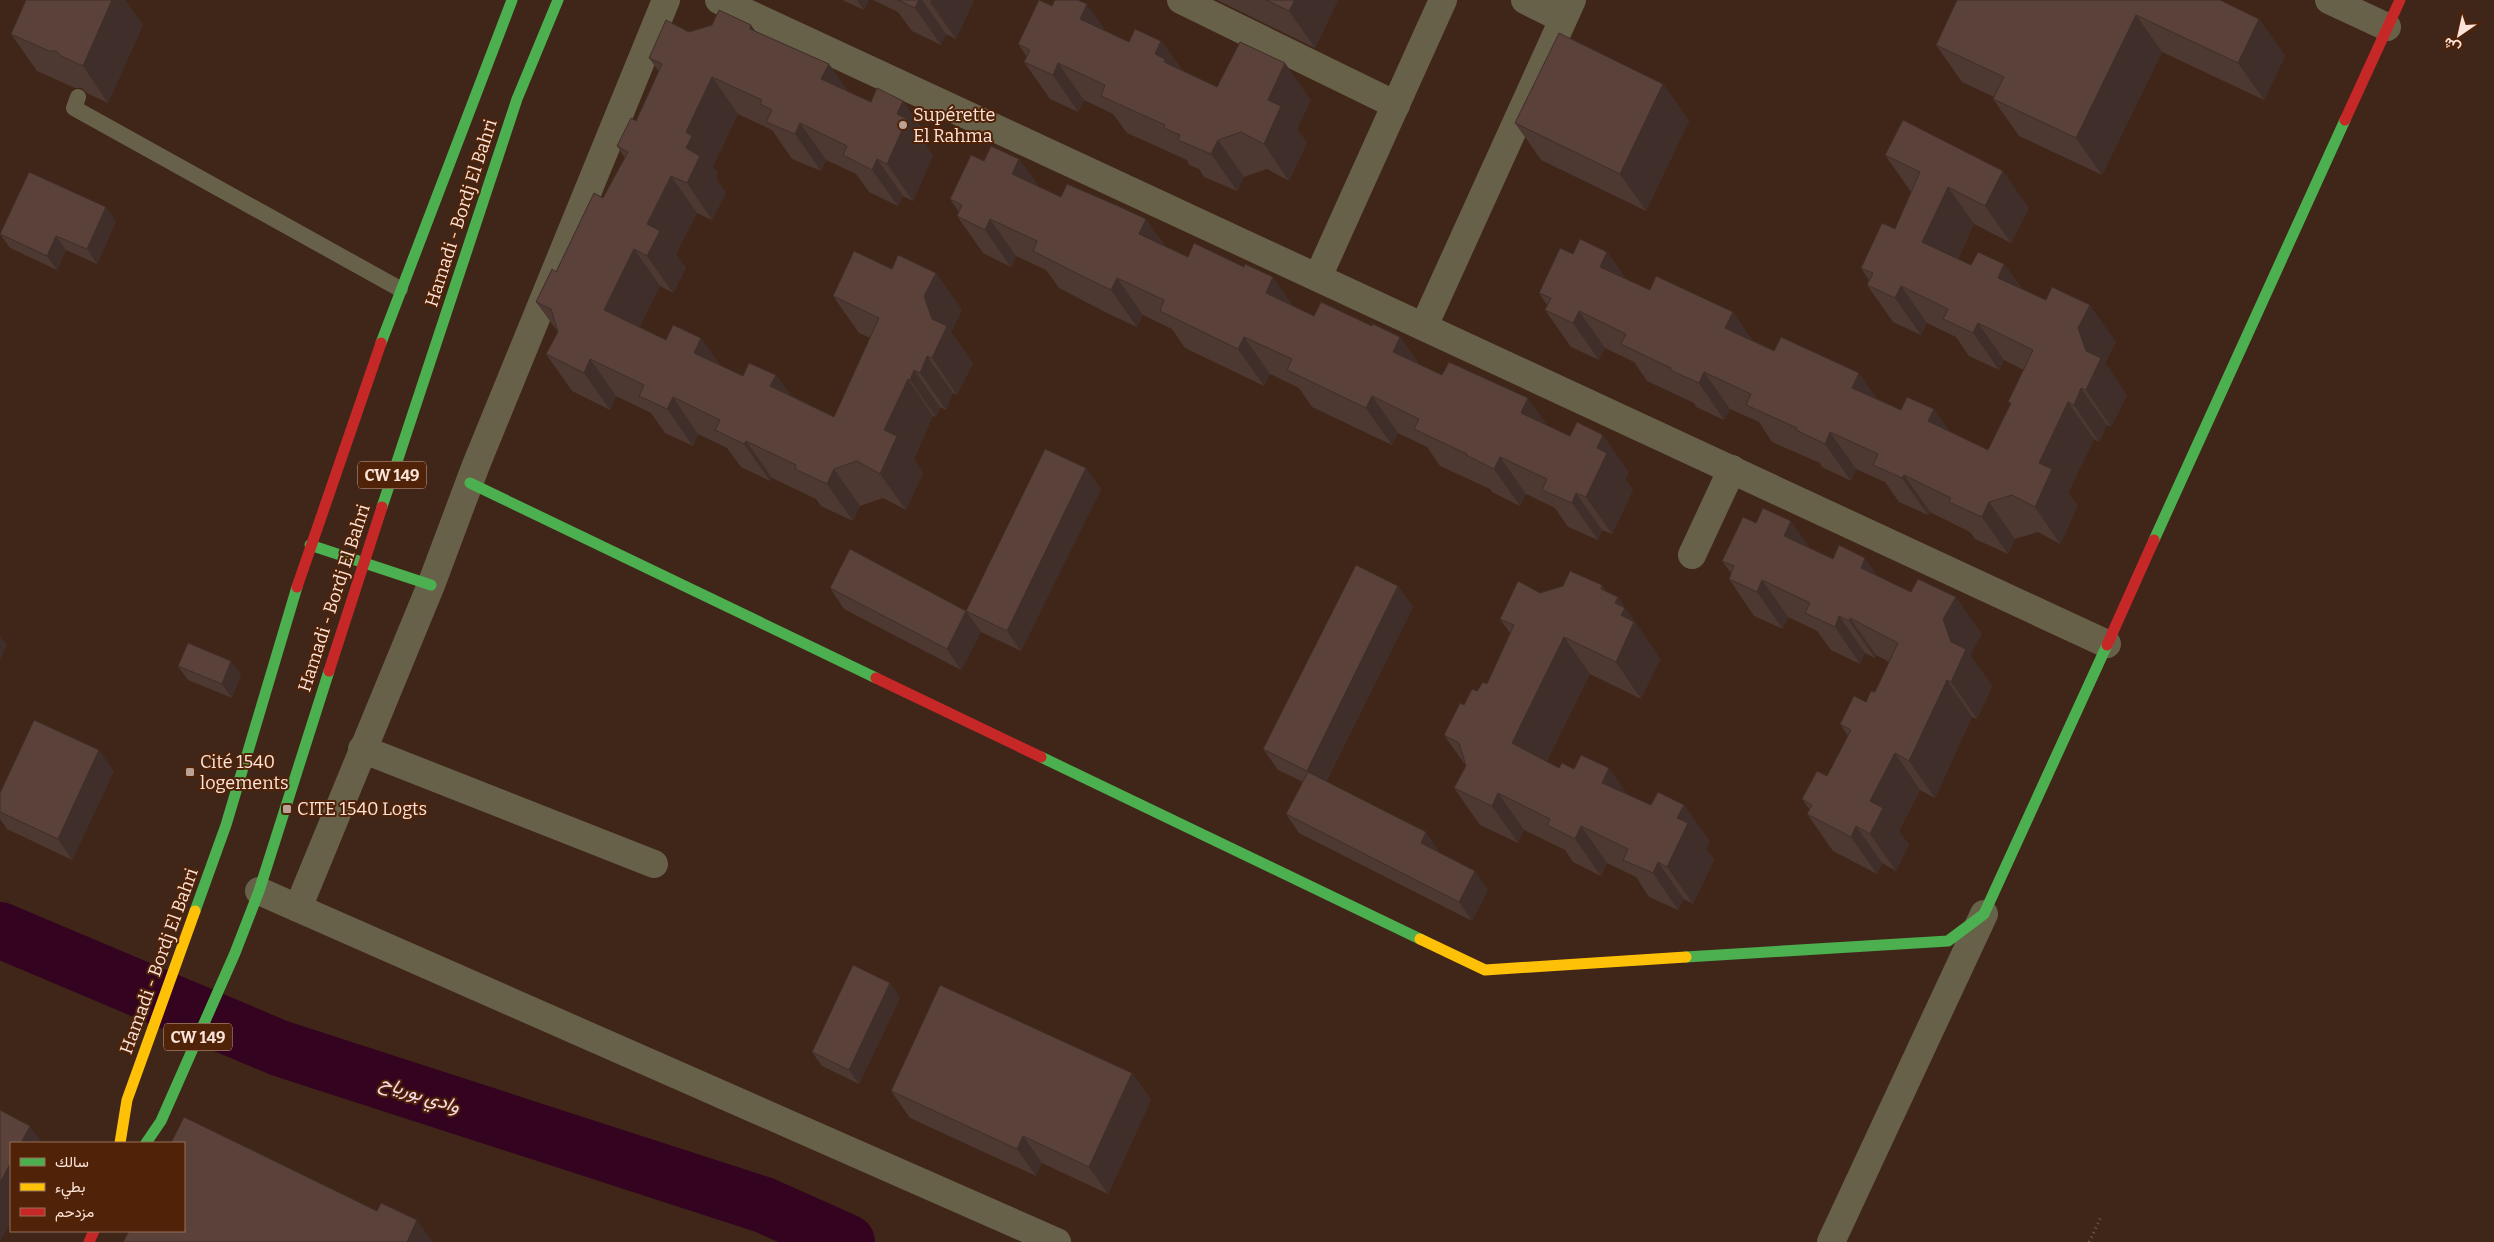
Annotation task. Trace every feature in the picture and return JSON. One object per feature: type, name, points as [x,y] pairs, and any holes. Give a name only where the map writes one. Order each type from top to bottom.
[{"type":"main road","name":"Hamadi - Bordj El Bahri","points":[[120,1142],[127,1100],[226,825],[310,545],[400,289],[512,0]]},
{"type":"main road","name":"Hamadi - Bordj El Bahri","points":[[147,1142],[161,1121],[235,953],[259,890],[364,562],[517,99],[558,0]]},
{"type":"main road","points":[[470,483],[1485,970],[1948,941],[1984,914],[2400,0]]},
{"type":"main road","points":[[310,545],[431,585]]},
{"type":"street","points":[[298,908],[431,585],[470,483],[666,0]]},
{"type":"street","points":[[718,0],[2106,644]]},
{"type":"street","points":[[1181,0],[1396,105]]},
{"type":"street","points":[[1318,277],[1443,0]]},
{"type":"street","points":[[1424,326],[1568,10],[1526,0]]},
{"type":"street","points":[[2329,0],[2387,27]]},
{"type":"street","points":[[1692,555],[1732,469]]},
{"type":"street","points":[[362,749],[654,864]]},
{"type":"street","points":[[259,890],[1058,1242]]},
{"type":"street","points":[[1831,1242],[1984,914]]},
{"type":"lane","points":[[78,97],[74,108],[400,289]]},
{"type":"path","points":[[2090,1242],[2101,1217]]},
{"type":"building","points":[[26,0],[112,0],[83,66],[61,56],[56,51],[49,51],[11,34]]},
{"type":"building","points":[[898,0],[919,0],[915,8]]},
{"type":"building","points":[[1039,0],[1052,6],[1055,0],[1078,0],[1087,4],[1080,19],[1129,42],[1135,29],[1161,41],[1155,54],[1165,59],[1164,62],[1217,87],[1240,42],[1285,63],[1268,100],[1281,106],[1264,144],[1241,132],[1218,140],[1211,154],[1178,140],[1180,135],[1164,128],[1165,125],[1101,96],[1105,85],[1058,63],[1053,75],[1024,62],[1030,50],[1018,44]]},
{"type":"building","points":[[1266,0],[1295,0],[1289,11]]},
{"type":"building","points":[[1957,0],[2220,0],[2259,19],[2238,63],[2136,15],[2076,138],[1993,99],[2004,77],[1936,45]]},
{"type":"building","points":[[719,10],[751,25],[750,29],[829,64],[821,79],[871,102],[877,88],[903,101],[897,114],[907,119],[887,164],[877,159],[872,170],[843,155],[847,146],[800,123],[795,134],[766,122],[772,110],[760,104],[762,100],[712,77],[686,132],[692,136],[686,148],[700,156],[687,183],[671,176],[647,224],[660,231],[647,256],[634,249],[604,310],[666,340],[673,325],[701,338],[694,353],[743,376],[749,363],[776,375],[770,386],[834,417],[879,318],[833,296],[854,251],[892,269],[898,255],[936,273],[924,296],[932,319],[947,326],[932,358],[927,356],[920,373],[914,370],[910,380],[908,379],[884,430],[897,436],[880,474],[857,461],[834,469],[827,484],[795,469],[796,465],[746,441],[744,444],[715,430],[720,420],[673,397],[667,409],[639,396],[644,385],[590,359],[584,373],[546,354],[558,332],[551,309],[536,302],[552,269],[556,272],[594,193],[603,198],[628,152],[617,146],[631,118],[636,121],[662,64],[649,58],[666,20],[689,32],[712,25]]},
{"type":"building","points":[[1559,33],[1663,84],[1620,174],[1515,123]]},
{"type":"building","points":[[1903,120],[2003,171],[1985,206],[1948,187],[1922,242],[1971,265],[1978,252],[2004,264],[1998,278],[2046,300],[2052,287],[2090,305],[2078,328],[2086,351],[2101,358],[2086,390],[2081,388],[2074,405],[2068,402],[2039,463],[2052,469],[2035,507],[2012,495],[1989,502],[1982,517],[1949,502],[1951,498],[1904,475],[1902,478],[1873,465],[1878,454],[1830,432],[1825,444],[1796,430],[1797,428],[1746,405],[1751,394],[1704,372],[1699,383],[1670,370],[1671,368],[1621,344],[1626,334],[1579,311],[1573,323],[1545,310],[1551,298],[1539,293],[1560,248],[1573,254],[1580,239],[1607,252],[1600,267],[1650,290],[1656,276],[1733,312],[1725,328],[1774,351],[1781,337],[1831,360],[1859,373],[1852,388],[1901,410],[1907,397],[1934,409],[1928,421],[1988,450],[2011,403],[2008,402],[2033,350],[1978,323],[1973,333],[1943,319],[1948,309],[1901,286],[1895,298],[1867,285],[1873,273],[1861,268],[1882,223],[1895,229],[1920,172],[1885,155]]},
{"type":"building","points":[[991,146],[1019,159],[1012,174],[1061,197],[1067,184],[1146,219],[1139,234],[1188,257],[1194,243],[1244,267],[1245,264],[1273,277],[1266,293],[1314,316],[1321,302],[1400,337],[1393,352],[1442,375],[1449,362],[1528,398],[1521,413],[1570,436],[1577,422],[1603,435],[1597,448],[1607,453],[1586,497],[1576,493],[1572,503],[1542,490],[1547,479],[1500,457],[1494,469],[1414,429],[1419,419],[1372,396],[1366,408],[1287,370],[1292,359],[1244,337],[1238,349],[1160,311],[1164,300],[1117,278],[1111,290],[1033,251],[1037,241],[990,219],[985,230],[957,216],[962,205],[950,199],[971,155],[984,161]]},
{"type":"building","points":[[29,172],[106,207],[87,249],[56,236],[47,256],[0,234]]},
{"type":"building","points":[[1045,449],[1086,468],[1007,631],[966,611]]},
{"type":"building","points":[[1763,508],[1791,521],[1784,536],[1833,559],[1839,545],[1865,558],[1861,568],[1911,592],[1918,579],[1956,597],[1943,619],[1951,642],[1966,649],[1951,682],[1947,680],[1909,761],[1895,753],[1870,801],[1883,808],[1870,834],[1856,826],[1851,837],[1807,814],[1812,805],[1802,799],[1817,771],[1827,776],[1851,730],[1840,724],[1854,696],[1866,702],[1871,691],[1875,692],[1898,643],[1850,618],[1849,621],[1839,616],[1835,627],[1805,613],[1810,603],[1762,580],[1757,592],[1729,579],[1734,566],[1722,561],[1743,517],[1756,523]]},
{"type":"building","points":[[850,549],[966,611],[947,649],[830,588]]},
{"type":"building","points":[[1356,565],[1398,586],[1307,771],[1263,749]]},
{"type":"building","points":[[1570,571],[1602,585],[1601,589],[1618,597],[1615,603],[1625,608],[1621,615],[1634,622],[1616,662],[1564,637],[1512,743],[1559,768],[1562,763],[1574,769],[1581,755],[1609,768],[1602,783],[1651,805],[1658,792],[1684,805],[1677,818],[1688,823],[1667,867],[1658,862],[1653,873],[1623,860],[1628,849],[1581,826],[1575,839],[1547,825],[1550,819],[1498,793],[1492,806],[1454,788],[1466,766],[1459,743],[1444,735],[1460,703],[1464,705],[1472,689],[1477,691],[1483,682],[1487,684],[1514,625],[1500,619],[1518,581],[1540,593],[1563,586]]},
{"type":"building","points":[[188,643],[231,661],[222,684],[178,666]]},
{"type":"building","points":[[34,720],[99,750],[58,839],[0,812],[0,793]]},
{"type":"building","points":[[1308,772],[1426,832],[1421,843],[1475,871],[1459,902],[1286,814]]},
{"type":"building","points":[[853,965],[890,983],[849,1070],[812,1052]]},
{"type":"building","points":[[940,985],[1132,1073],[1089,1167],[1023,1136],[1017,1149],[891,1091]]},
{"type":"building","points":[[0,1110],[30,1126],[22,1142],[10,1142],[10,1164],[0,1183]]},
{"type":"building","points":[[184,1117],[377,1211],[381,1203],[417,1220],[407,1242],[123,1242],[128,1232],[185,1232],[185,1142],[172,1142]]},
{"type":"waterway","name":"وادي بورياح","points":[[0,930],[279,1048],[764,1205],[847,1242]]},
{"type":"traffic: fast","points":[[381,343],[512,0]]},
{"type":"traffic: fast","points":[[382,507],[517,99],[558,0]]},
{"type":"traffic: fast","points":[[2154,540],[2345,120]]},
{"type":"traffic: fast","points":[[470,483],[876,678]]},
{"type":"traffic: fast","points":[[310,545],[431,585]]},
{"type":"traffic: fast","points":[[195,911],[226,825],[297,587]]},
{"type":"traffic: fast","points":[[1686,957],[1948,941],[1984,914],[2107,645]]},
{"type":"traffic: fast","points":[[147,1142],[161,1121],[235,953],[259,891],[329,671]]},
{"type":"traffic: fast","points":[[1041,757],[1420,939]]},
{"type":"traffic: slow","points":[[120,1142],[127,1100],[195,911]]},
{"type":"traffic: slow","points":[[1420,939],[1485,970],[1686,957]]},
{"type":"traffic: jam","points":[[2345,120],[2400,0]]},
{"type":"traffic: jam","points":[[297,587],[381,343]]},
{"type":"traffic: jam","points":[[329,671],[382,507]]},
{"type":"traffic: jam","points":[[2107,645],[2154,540]]},
{"type":"traffic: jam","points":[[876,678],[1041,757]]},
{"type":"traffic: jam","points":[[89,1242],[94,1232]]},
{"type":"place","name":"Supérette El Rahma","points":[[903,125]]},
{"type":"place","name":"Cité 1540 logements","points":[[190,772]]},
{"type":"place","name":"CITE 1540 Logts","points":[[287,809]]}]
